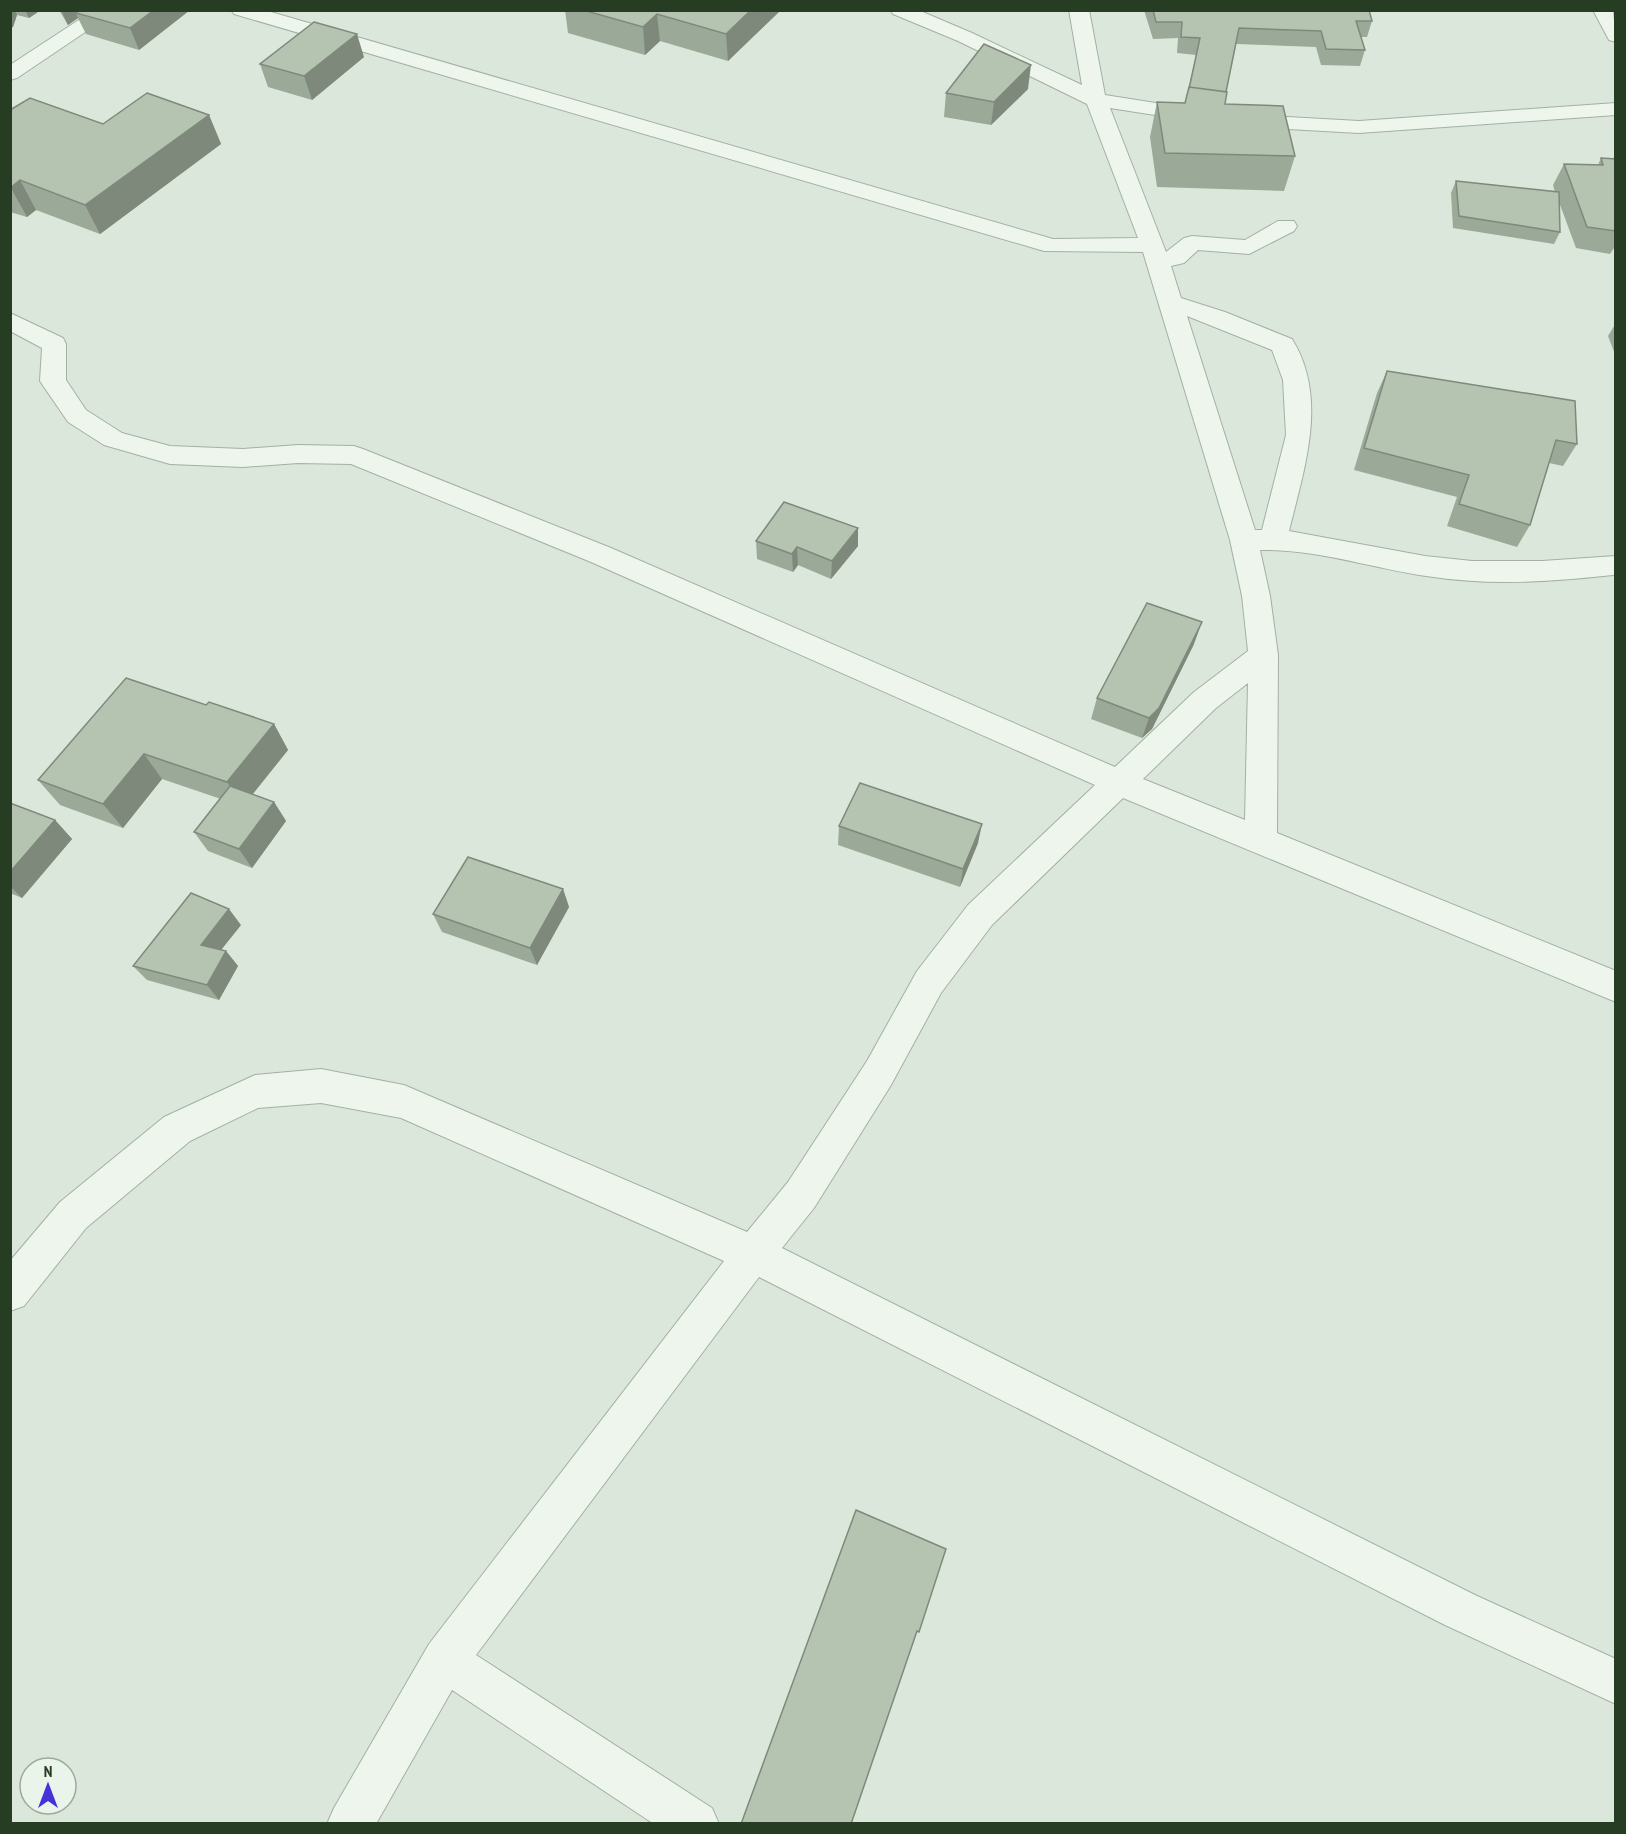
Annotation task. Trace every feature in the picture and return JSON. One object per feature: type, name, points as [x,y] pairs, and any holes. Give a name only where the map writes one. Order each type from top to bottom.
[{"type":"street","points":[[10,74],[108,10]]},
{"type":"street","points":[[241,10],[1052,246],[1155,253],[1176,258],[1192,243],[1249,247],[1286,226]]},
{"type":"street","points":[[900,10],[964,37],[1096,100],[1219,119],[1359,127],[1616,109]]},
{"type":"street","points":[[1079,10],[1086,59],[1096,100],[1155,253],[1244,540],[1256,596],[1263,655],[1261,842]]},
{"type":"street","points":[[1603,10],[1616,36]]},
{"type":"street","points":[[1170,302],[1216,317],[1283,345],[1296,380],[1299,435],[1273,539]]},
{"type":"street","points":[[10,321],[54,344],[53,381],[77,416],[113,439],[170,455],[243,458],[298,454],[354,455],[612,559],[1121,783],[1616,987]]},
{"type":"street","points":[[1244,540],[1310,541],[1423,565],[1483,573],[1555,572],[1613,565]]},
{"type":"street","points":[[350,1824],[445,1660],[753,1254],[801,1195],[879,1073],[929,982],[980,915],[1121,783],[1205,700],[1263,655]]},
{"type":"street","points":[[10,1292],[73,1215],[177,1130],[255,1092],[321,1086],[404,1102],[753,1254],[1460,1610],[1616,1682]]},
{"type":"street","points":[[445,1660],[696,1824]]},
{"type":"building","points":[[80,10],[154,10],[130,28],[76,13]]},
{"type":"building","points":[[583,10],[751,10],[726,34],[657,14],[643,27]]},
{"type":"building","points":[[1153,10],[1369,10],[1372,21],[1356,21],[1365,50],[1326,49],[1321,31],[1239,28],[1226,92],[1189,87],[1200,38],[1181,37],[1182,22],[1156,22]]},
{"type":"building","points":[[314,22],[357,34],[304,76],[260,64]]},
{"type":"building","points":[[984,44],[1031,65],[994,102],[946,93]]},
{"type":"building","points":[[1189,87],[1227,92],[1225,104],[1283,106],[1295,156],[1165,153],[1157,102],[1185,103]]},
{"type":"building","points":[[147,93],[209,115],[85,205],[20,180],[10,188],[10,110],[30,98],[103,124]]},
{"type":"building","points":[[1601,158],[1616,159],[1616,231],[1587,227],[1564,164],[1603,165]]},
{"type":"building","points":[[1456,181],[1559,192],[1560,232],[1459,216]]},
{"type":"building","points":[[1387,371],[1575,401],[1577,444],[1556,440],[1530,525],[1459,504],[1469,475],[1364,448]]},
{"type":"building","points":[[784,502],[858,528],[832,561],[797,547],[792,554],[756,541]]},
{"type":"building","points":[[1147,603],[1202,622],[1159,708],[1149,718],[1097,698]]},
{"type":"building","points":[[126,678],[206,705],[209,702],[274,724],[227,782],[144,754],[103,804],[38,780]]},
{"type":"building","points":[[860,783],[982,824],[963,869],[839,826]]},
{"type":"building","points":[[230,786],[274,802],[239,849],[194,832]]},
{"type":"building","points":[[10,803],[55,820],[10,872]]},
{"type":"building","points":[[468,857],[563,889],[530,948],[433,914]]},
{"type":"building","points":[[191,893],[229,909],[201,945],[226,951],[207,985],[133,966]]},
{"type":"building","points":[[856,1510],[946,1549],[851,1824],[741,1824]]}]
